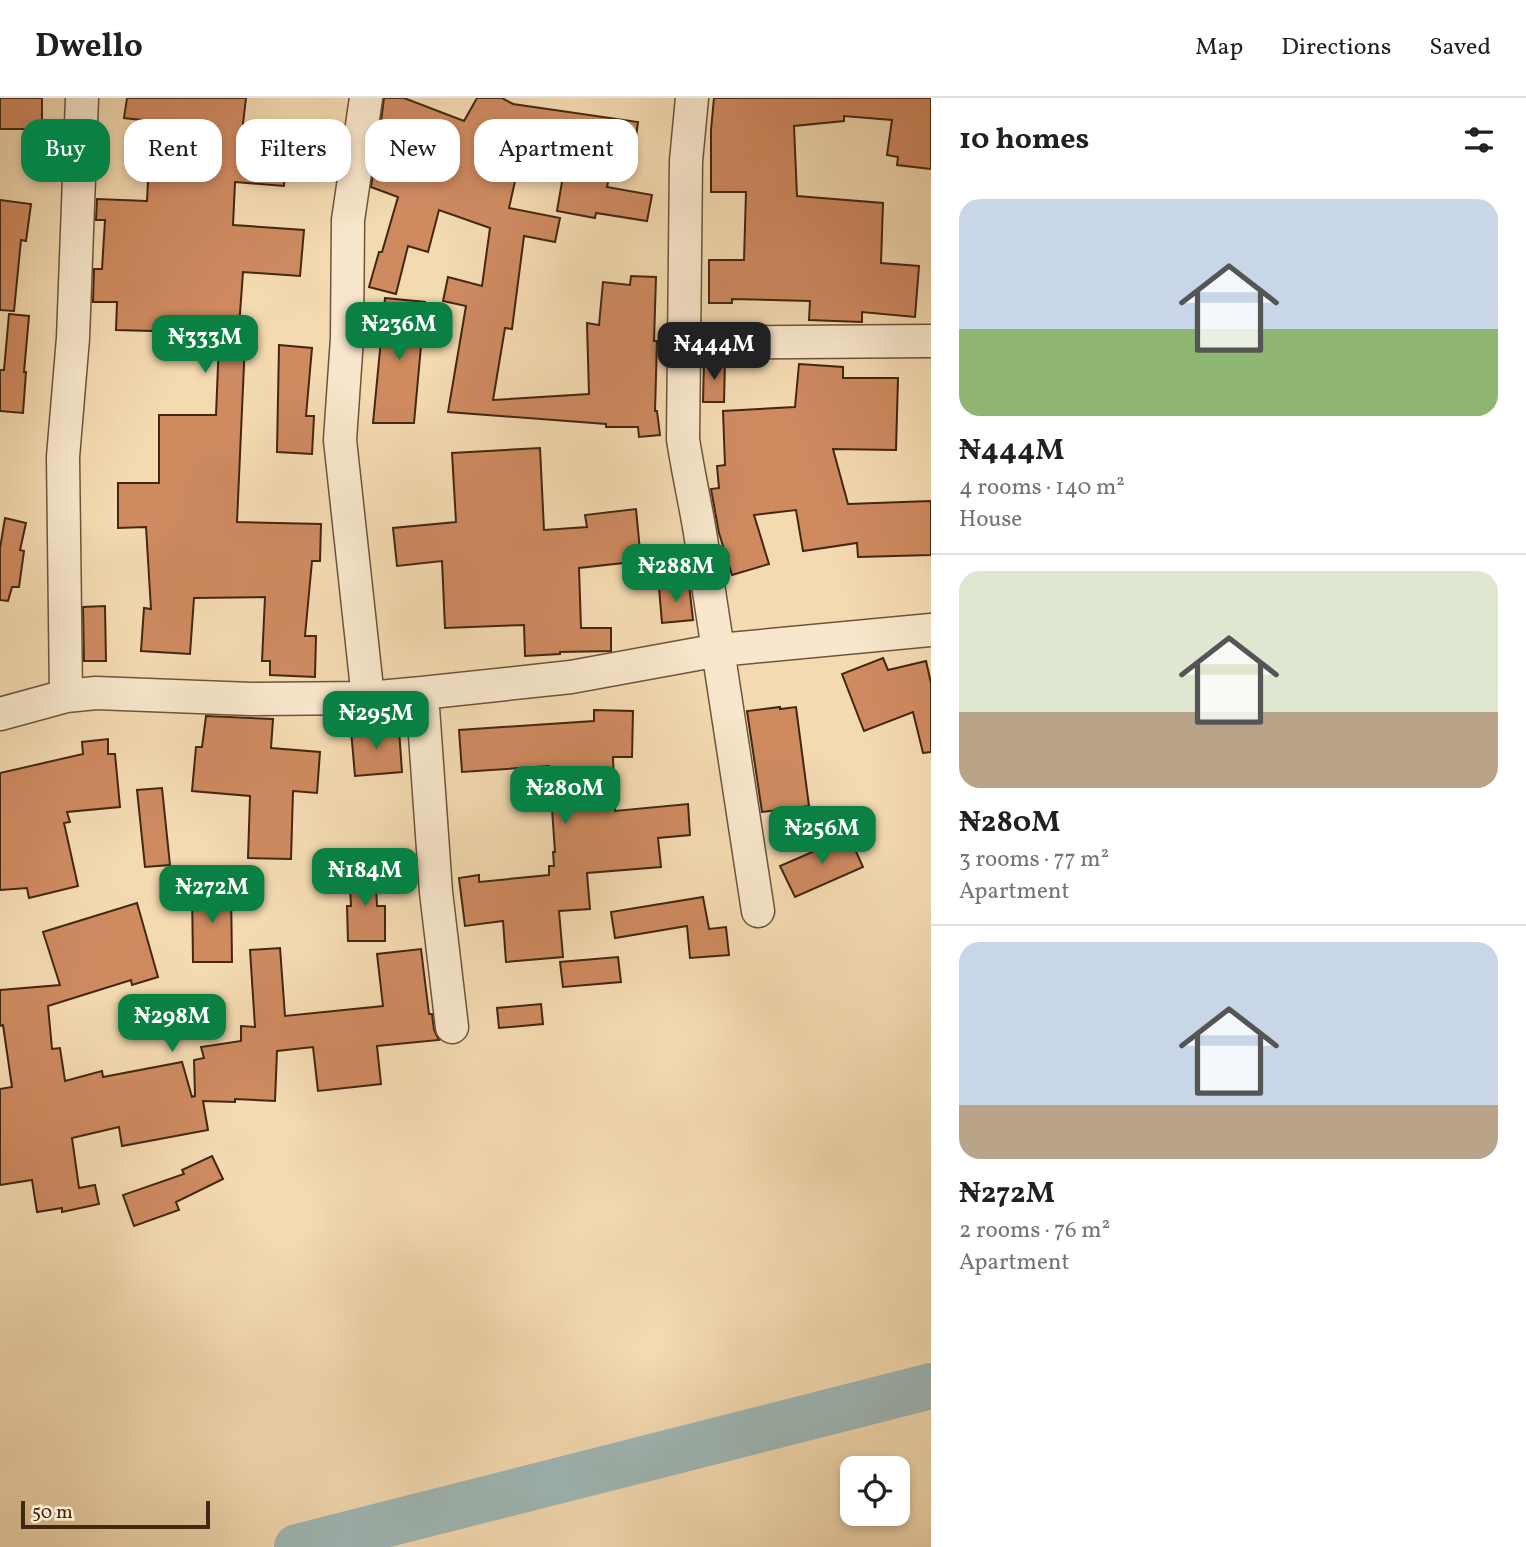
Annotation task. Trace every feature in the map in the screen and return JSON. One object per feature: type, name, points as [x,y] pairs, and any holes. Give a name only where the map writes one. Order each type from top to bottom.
[{"type":"street","points":[[66,696],[63,457],[73,338],[82,98]]},
{"type":"street","points":[[366,98],[348,220],[347,338],[340,440],[368,698]]},
{"type":"street","points":[[692,98],[686,161],[683,439],[719,650],[758,911]]},
{"type":"street","points":[[683,343],[931,341]]},
{"type":"street","points":[[0,713],[66,696],[96,693],[251,699],[368,698],[571,677],[719,650],[931,630]]},
{"type":"street","points":[[422,693],[436,892],[452,1027]]},
{"type":"building","points":[[0,98],[42,98],[42,119],[21,119],[21,129],[0,129]]},
{"type":"building","points":[[127,98],[246,98],[244,119],[236,119],[236,182],[284,182],[284,186],[235,182],[233,225],[304,230],[300,276],[243,272],[238,341],[245,342],[237,522],[321,524],[320,561],[312,561],[305,636],[316,636],[315,677],[270,675],[270,661],[262,661],[265,597],[194,598],[190,654],[141,651],[144,608],[151,609],[146,527],[118,528],[118,483],[159,483],[159,415],[216,415],[219,341],[189,339],[190,332],[116,330],[117,302],[93,302],[94,269],[102,269],[105,220],[96,220],[97,199],[147,201],[148,182],[222,182],[222,119],[124,118]]},
{"type":"building","points":[[384,98],[404,98],[459,119],[381,119]]},
{"type":"building","points":[[477,98],[502,98],[513,104],[617,119],[474,119],[474,182],[515,182],[509,208],[560,218],[555,242],[524,236],[512,329],[505,328],[493,400],[589,394],[587,323],[599,325],[603,282],[630,285],[631,276],[656,277],[655,411],[660,435],[639,437],[638,427],[606,427],[606,424],[448,412],[466,306],[443,301],[448,277],[482,286],[490,228],[439,210],[428,252],[408,246],[396,294],[369,287],[398,197],[371,187],[372,182],[460,182],[460,119],[464,121]]},
{"type":"building","points":[[714,98],[931,98],[931,169],[897,165],[898,157],[887,155],[892,120],[844,116],[844,121],[794,126],[797,196],[883,203],[881,263],[919,266],[915,317],[862,312],[862,322],[809,320],[810,301],[732,299],[732,303],[709,303],[709,260],[744,260],[746,192],[711,192]]},
{"type":"building","points":[[562,182],[608,182],[607,187],[652,195],[647,221],[596,213],[595,218],[557,211]]},
{"type":"building","points":[[0,200],[31,204],[26,241],[21,240],[14,311],[0,310]]},
{"type":"building","points":[[385,298],[425,302],[414,423],[373,423]]},
{"type":"building","points":[[9,314],[29,316],[23,413],[0,411],[0,370],[4,370]]},
{"type":"building","points":[[279,345],[312,348],[306,416],[314,416],[312,454],[277,452]]},
{"type":"building","points":[[704,361],[725,361],[724,402],[703,402]]},
{"type":"building","points":[[799,364],[843,367],[843,378],[898,378],[896,450],[833,449],[848,504],[931,501],[931,555],[858,557],[857,543],[803,551],[796,510],[754,515],[769,564],[732,575],[719,533],[711,489],[719,488],[717,466],[725,465],[723,411],[795,407]]},
{"type":"building","points":[[540,448],[544,530],[587,527],[585,515],[636,509],[641,561],[579,568],[581,628],[611,628],[611,651],[525,656],[524,625],[445,628],[442,561],[397,566],[393,528],[456,522],[452,453]]},
{"type":"building","points":[[5,518],[26,523],[20,550],[24,551],[19,587],[12,587],[8,601],[0,600],[0,548]]},
{"type":"building","points":[[689,584],[693,620],[662,623],[659,588]]},
{"type":"building","points":[[105,606],[106,661],[84,661],[83,607]]},
{"type":"building","points":[[883,658],[888,670],[926,661],[931,683],[931,752],[923,753],[913,712],[864,731],[842,674]]},
{"type":"building","points":[[796,707],[809,806],[762,812],[747,711]]},
{"type":"building","points":[[594,710],[633,711],[632,757],[613,757],[615,811],[688,804],[690,835],[658,838],[661,867],[587,873],[590,909],[559,911],[563,957],[506,962],[503,921],[465,926],[459,878],[479,875],[479,882],[549,875],[549,866],[554,866],[555,852],[549,766],[462,772],[459,730],[594,721]]},
{"type":"building","points":[[206,716],[273,719],[271,748],[320,752],[317,793],[293,791],[291,859],[248,858],[250,796],[192,791],[196,747],[202,747]]},
{"type":"building","points":[[388,727],[388,731],[399,730],[402,772],[355,776],[351,730]]},
{"type":"building","points":[[108,739],[108,754],[115,754],[120,807],[67,812],[70,822],[64,823],[78,886],[29,898],[27,888],[0,890],[0,773],[83,754],[82,742]]},
{"type":"building","points":[[162,788],[170,865],[145,867],[137,790]]},
{"type":"building","points":[[849,836],[863,867],[795,897],[780,866]]},
{"type":"building","points":[[375,868],[377,906],[385,906],[385,941],[348,941],[347,906],[351,906],[349,870]]},
{"type":"building","points":[[192,888],[231,888],[232,962],[193,962]]},
{"type":"building","points":[[703,897],[709,929],[726,927],[729,955],[690,958],[687,926],[615,938],[611,912]]},
{"type":"building","points":[[137,903],[158,977],[132,985],[131,980],[48,1006],[52,1049],[60,1048],[65,1081],[102,1071],[103,1077],[182,1062],[192,1097],[195,1096],[194,1060],[204,1058],[201,1047],[241,1041],[241,1026],[255,1027],[250,950],[280,948],[285,1016],[383,1006],[377,954],[421,949],[429,1014],[432,1014],[434,1030],[439,1040],[377,1046],[381,1084],[318,1091],[313,1047],[277,1051],[275,1101],[203,1101],[208,1130],[122,1146],[119,1127],[72,1138],[79,1188],[95,1185],[99,1204],[62,1212],[62,1208],[37,1212],[32,1180],[0,1185],[0,1089],[12,1087],[3,1025],[0,1026],[0,990],[60,985],[43,932]]},
{"type":"building","points":[[618,957],[621,982],[563,987],[560,962]]},
{"type":"building","points":[[541,1004],[543,1024],[499,1028],[497,1008]]},
{"type":"building","points":[[212,1156],[223,1179],[176,1202],[179,1210],[134,1226],[123,1195],[184,1174],[182,1170]]},
{"type":"waterway","points":[[297,1547],[931,1386]]}]
